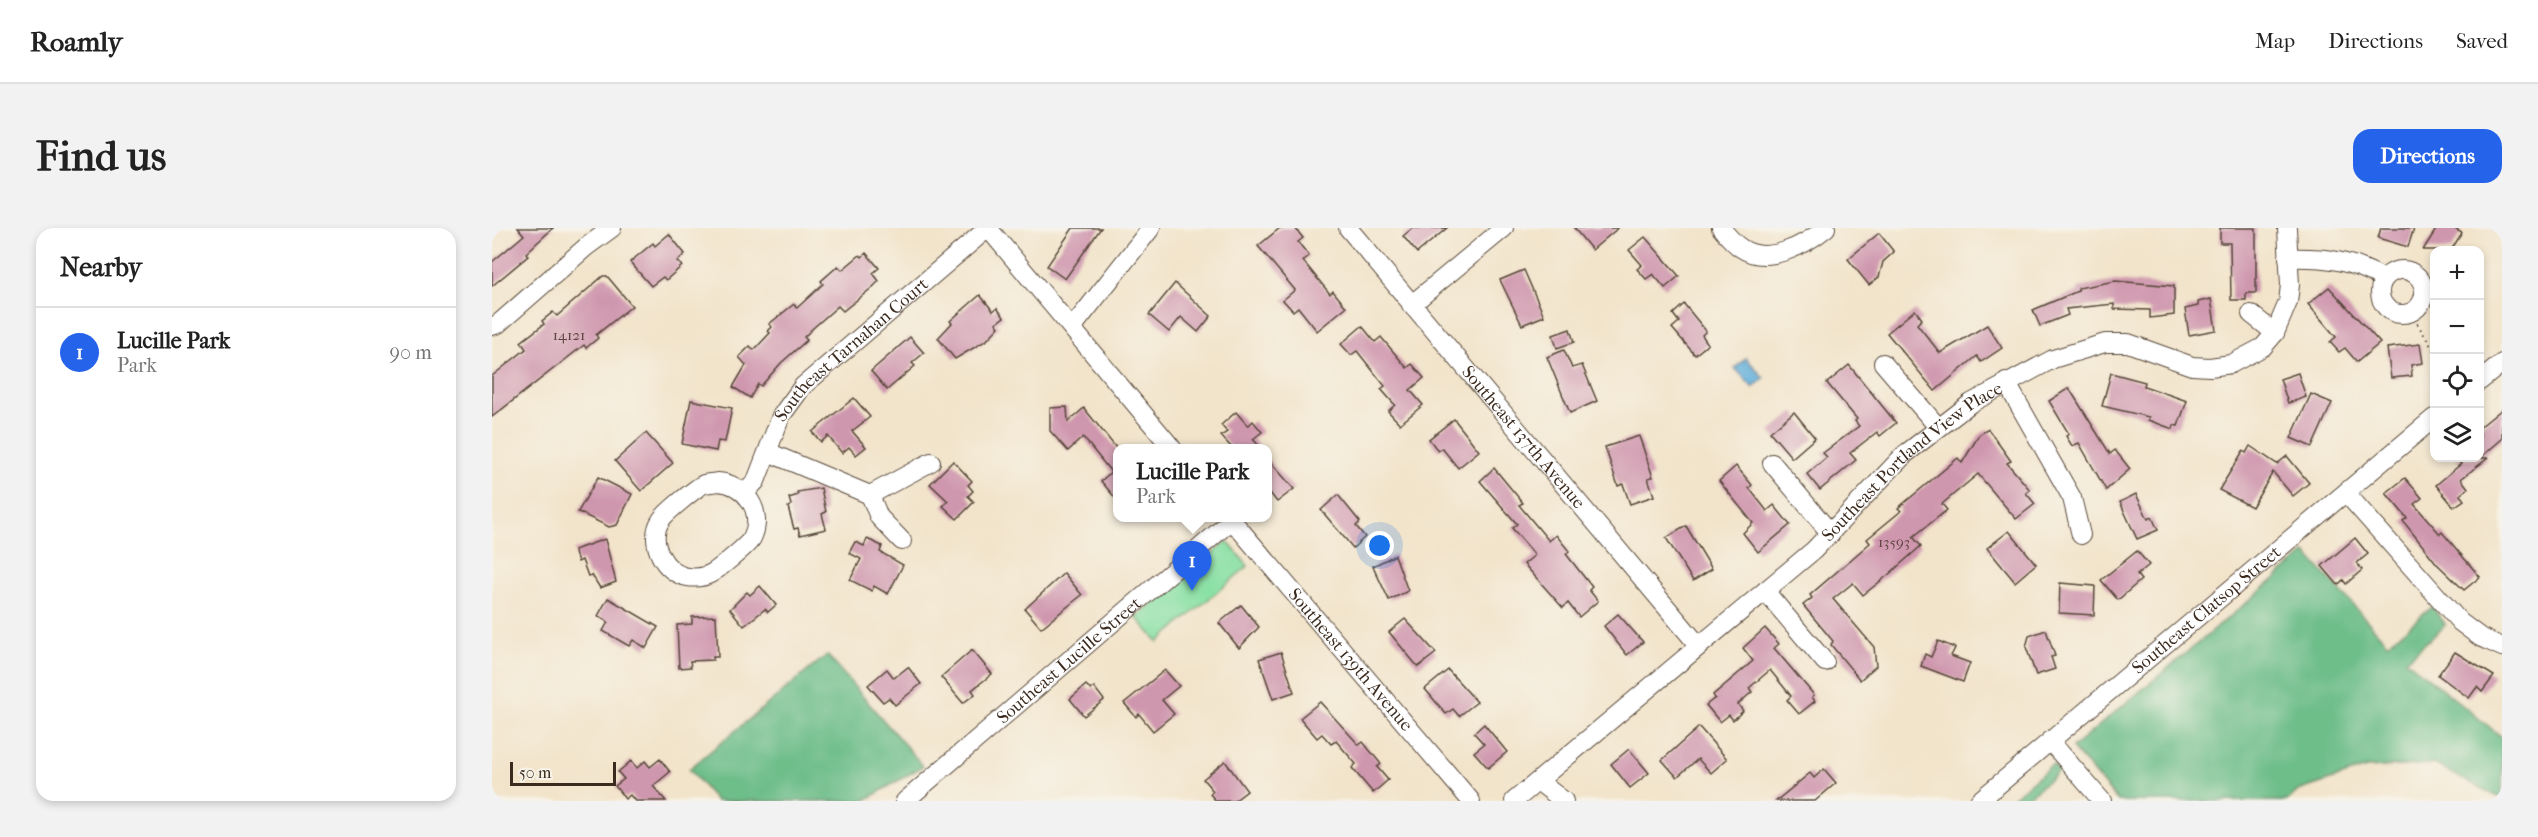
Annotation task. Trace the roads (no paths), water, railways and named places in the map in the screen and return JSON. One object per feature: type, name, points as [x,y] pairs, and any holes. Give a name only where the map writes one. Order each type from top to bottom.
[{"type":"street","points":[[492,326],[498,324],[586,247],[612,228]]},
{"type":"street","points":[[988,228],[1169,444]]},
{"type":"street","name":"Southeast Tarnahan Court","points":[[745,493],[756,481],[781,416],[803,386],[988,228]]},
{"type":"street","points":[[1072,328],[1151,228]]},
{"type":"street","name":"Southeast 137th Avenue","points":[[1348,228],[1699,646]]},
{"type":"street","points":[[1411,305],[1504,228]]},
{"type":"street","points":[[1721,228],[1741,249],[1755,254],[1795,249],[1826,228]]},
{"type":"street","name":"Southeast Portland View Place","points":[[1514,801],[1831,534],[1881,479],[1938,427],[2006,382],[2053,358],[2080,348],[2104,343],[2140,346],[2192,366],[2210,367],[2231,364],[2263,346],[2276,333],[2288,302],[2287,228]]},
{"type":"street","points":[[2288,258],[2340,260],[2358,264],[2384,279]]},
{"type":"street","points":[[2396,270],[2414,273],[2422,282],[2422,301],[2411,313],[2396,314],[2388,310],[2381,301],[2379,290],[2384,279],[2396,270]]},
{"type":"street","points":[[2251,314],[2276,333]]},
{"type":"street","points":[[1883,363],[1938,427]]},
{"type":"street","points":[[2484,378],[2502,363]]},
{"type":"street","points":[[2006,382],[2072,498],[2081,535]]},
{"type":"street","name":"Southeast Clatsop Street","points":[[1979,801],[2430,421]]},
{"type":"street","points":[[768,452],[870,495],[879,517],[902,541]]},
{"type":"street","points":[[870,495],[931,462]]},
{"type":"street","points":[[1772,463],[1831,534]]},
{"type":"street","points":[[731,483],[745,493],[755,510],[756,527],[751,540],[711,574],[700,577],[675,573],[663,564],[657,536],[661,519],[704,484],[731,483]]},
{"type":"street","points":[[2346,493],[2460,622],[2480,637],[2502,647]]},
{"type":"street","name":"Southeast Lucille Street","points":[[905,801],[1228,522]]},
{"type":"street","name":"Southeast 139th Avenue","points":[[1234,522],[1471,801]]},
{"type":"street","points":[[1765,591],[1825,662]]},
{"type":"street","points":[[2050,741],[2102,801]]},
{"type":"street","points":[[1539,782],[1564,801]]},
{"type":"water","points":[[1746,358],[1764,378],[1753,388],[1735,368]]},
{"type":"place","name":"Lucille Park","points":[[1192,591]]}]
